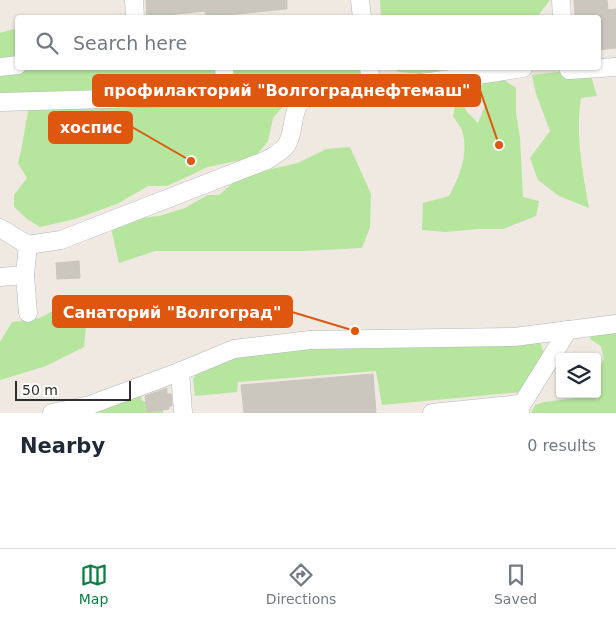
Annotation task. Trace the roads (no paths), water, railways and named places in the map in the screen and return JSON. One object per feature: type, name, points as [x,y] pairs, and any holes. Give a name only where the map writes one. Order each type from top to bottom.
[{"type":"street","points":[[134,0],[135,15]]},
{"type":"street","points":[[360,0],[362,15]]},
{"type":"street","points":[[561,0],[562,15]]},
{"type":"street","points":[[0,67],[15,65]]},
{"type":"street","points":[[601,68],[616,67]]},
{"type":"street","points":[[224,70],[226,96]]},
{"type":"street","points":[[369,70],[372,90]]},
{"type":"street","points":[[0,102],[310,94],[372,90],[511,70]]},
{"type":"street","points":[[0,228],[28,245],[61,240],[267,160],[285,148],[289,140],[298,103],[310,94]]},
{"type":"street","points":[[28,245],[25,275],[28,313]]},
{"type":"street","points":[[0,277],[25,275]]},
{"type":"street","points":[[52,413],[90,405],[234,349],[310,340],[514,337],[616,324]]},
{"type":"street","points":[[520,411],[568,330]]},
{"type":"street","points":[[180,371],[183,413]]},
{"type":"street","points":[[432,413],[519,404],[520,411]]},
{"type":"place","name":"профилакторий \"Волгограднефтемаш\"","points":[[499,145]]},
{"type":"place","name":"хоспис","points":[[191,161]]},
{"type":"place","name":"Санаторий \"Волгоград\"","points":[[355,331]]}]
